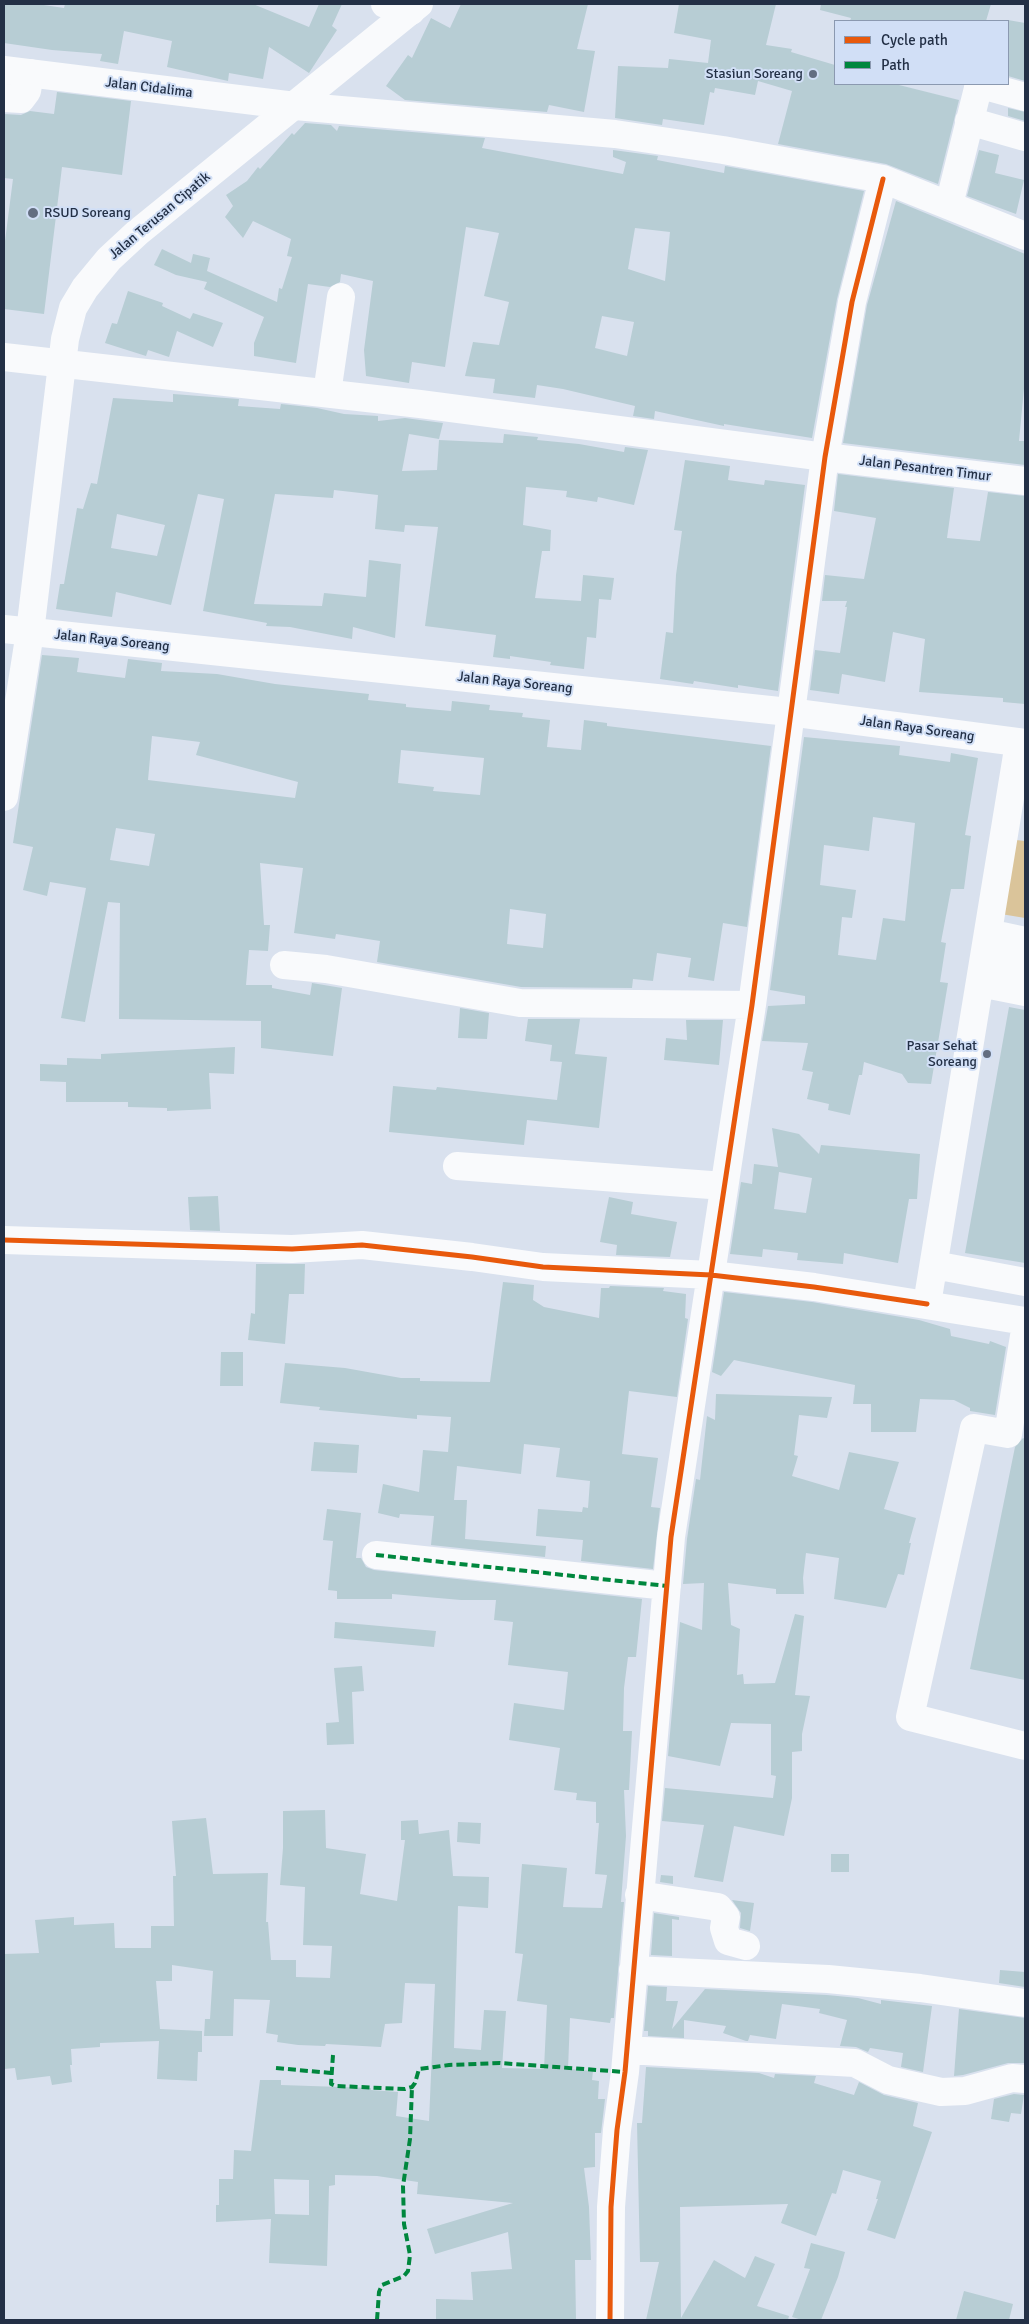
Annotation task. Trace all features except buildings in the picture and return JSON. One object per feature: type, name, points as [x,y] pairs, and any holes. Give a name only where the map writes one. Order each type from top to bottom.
[{"type":"street","points":[[385,4],[415,7]]},
{"type":"street","name":"Jalan Terusan Cipatik","points":[[4,797],[30,632],[65,339],[73,308],[85,288],[109,259],[258,134],[295,106],[415,7]]},
{"type":"street","points":[[4,98],[21,99],[26,91],[17,72]]},
{"type":"street","name":"Jalan Cidalima","points":[[17,72],[295,106],[615,134],[723,150],[883,179],[1025,236]]},
{"type":"street","points":[[949,205],[978,85]]},
{"type":"street","points":[[982,85],[1025,97]]},
{"type":"street","points":[[969,121],[1025,137]]},
{"type":"street","points":[[610,2320],[611,2207],[671,1537],[752,1005],[789,712],[825,457],[852,302],[883,179]]},
{"type":"street","points":[[327,393],[341,297]]},
{"type":"street","name":"Jalan Pesantren Timur","points":[[4,357],[327,393],[1025,481]]},
{"type":"street","name":"Jalan Raya Soreang","points":[[4,629],[789,712],[1022,743]]},
{"type":"street","points":[[927,1304],[1022,743]]},
{"type":"street","points":[[984,959],[1025,941]]},
{"type":"street","points":[[984,959],[1025,967]]},
{"type":"street","points":[[984,959],[1025,992]]},
{"type":"street","points":[[284,965],[326,970],[520,1003],[752,1005]]},
{"type":"street","points":[[457,1166],[724,1186]]},
{"type":"street","points":[[4,1240],[292,1249],[362,1245],[543,1267],[711,1275],[814,1287],[1025,1321]]},
{"type":"street","points":[[934,1265],[1025,1282]]},
{"type":"street","points":[[1025,1330],[1022,1374],[1008,1434],[974,1428],[910,1717],[1025,1746]]},
{"type":"street","points":[[376,1555],[667,1586]]},
{"type":"street","points":[[639,1895],[718,1908],[726,1917],[725,1936],[728,1941],[746,1946]]},
{"type":"street","points":[[633,1970],[828,1979],[920,1988],[1025,2004]]},
{"type":"street","points":[[626,2050],[855,2062],[888,2080],[941,2092],[965,2091],[1012,2078],[1025,2079]]},
{"type":"shaded area","points":[[1016,840],[1025,841],[1025,918],[1001,914]]},
{"type":"marked path","points":[[376,1555],[667,1586]]},
{"type":"marked path","points":[[333,2055],[331,2084],[336,2086],[405,2089],[412,2087],[415,2083],[419,2069],[449,2065],[500,2063],[625,2072]]},
{"type":"marked path","points":[[276,2068],[331,2073]]},
{"type":"marked path","points":[[377,2320],[379,2292],[382,2285],[404,2276],[408,2271],[410,2255],[404,2224],[403,2186],[410,2139],[412,2087]]},
{"type":"cycle path","points":[[610,2320],[611,2207],[617,2130],[625,2072],[671,1537],[752,1005],[825,457],[852,302],[883,179]]},
{"type":"cycle path","points":[[4,1240],[292,1249],[362,1245],[543,1267],[711,1275],[814,1287],[927,1304]]},
{"type":"place","name":"Stasiun Soreang","points":[[813,74]]},
{"type":"place","name":"RSUD Soreang","points":[[33,213]]},
{"type":"place","name":"Pasar Sehat Soreang","points":[[987,1054]]}]
